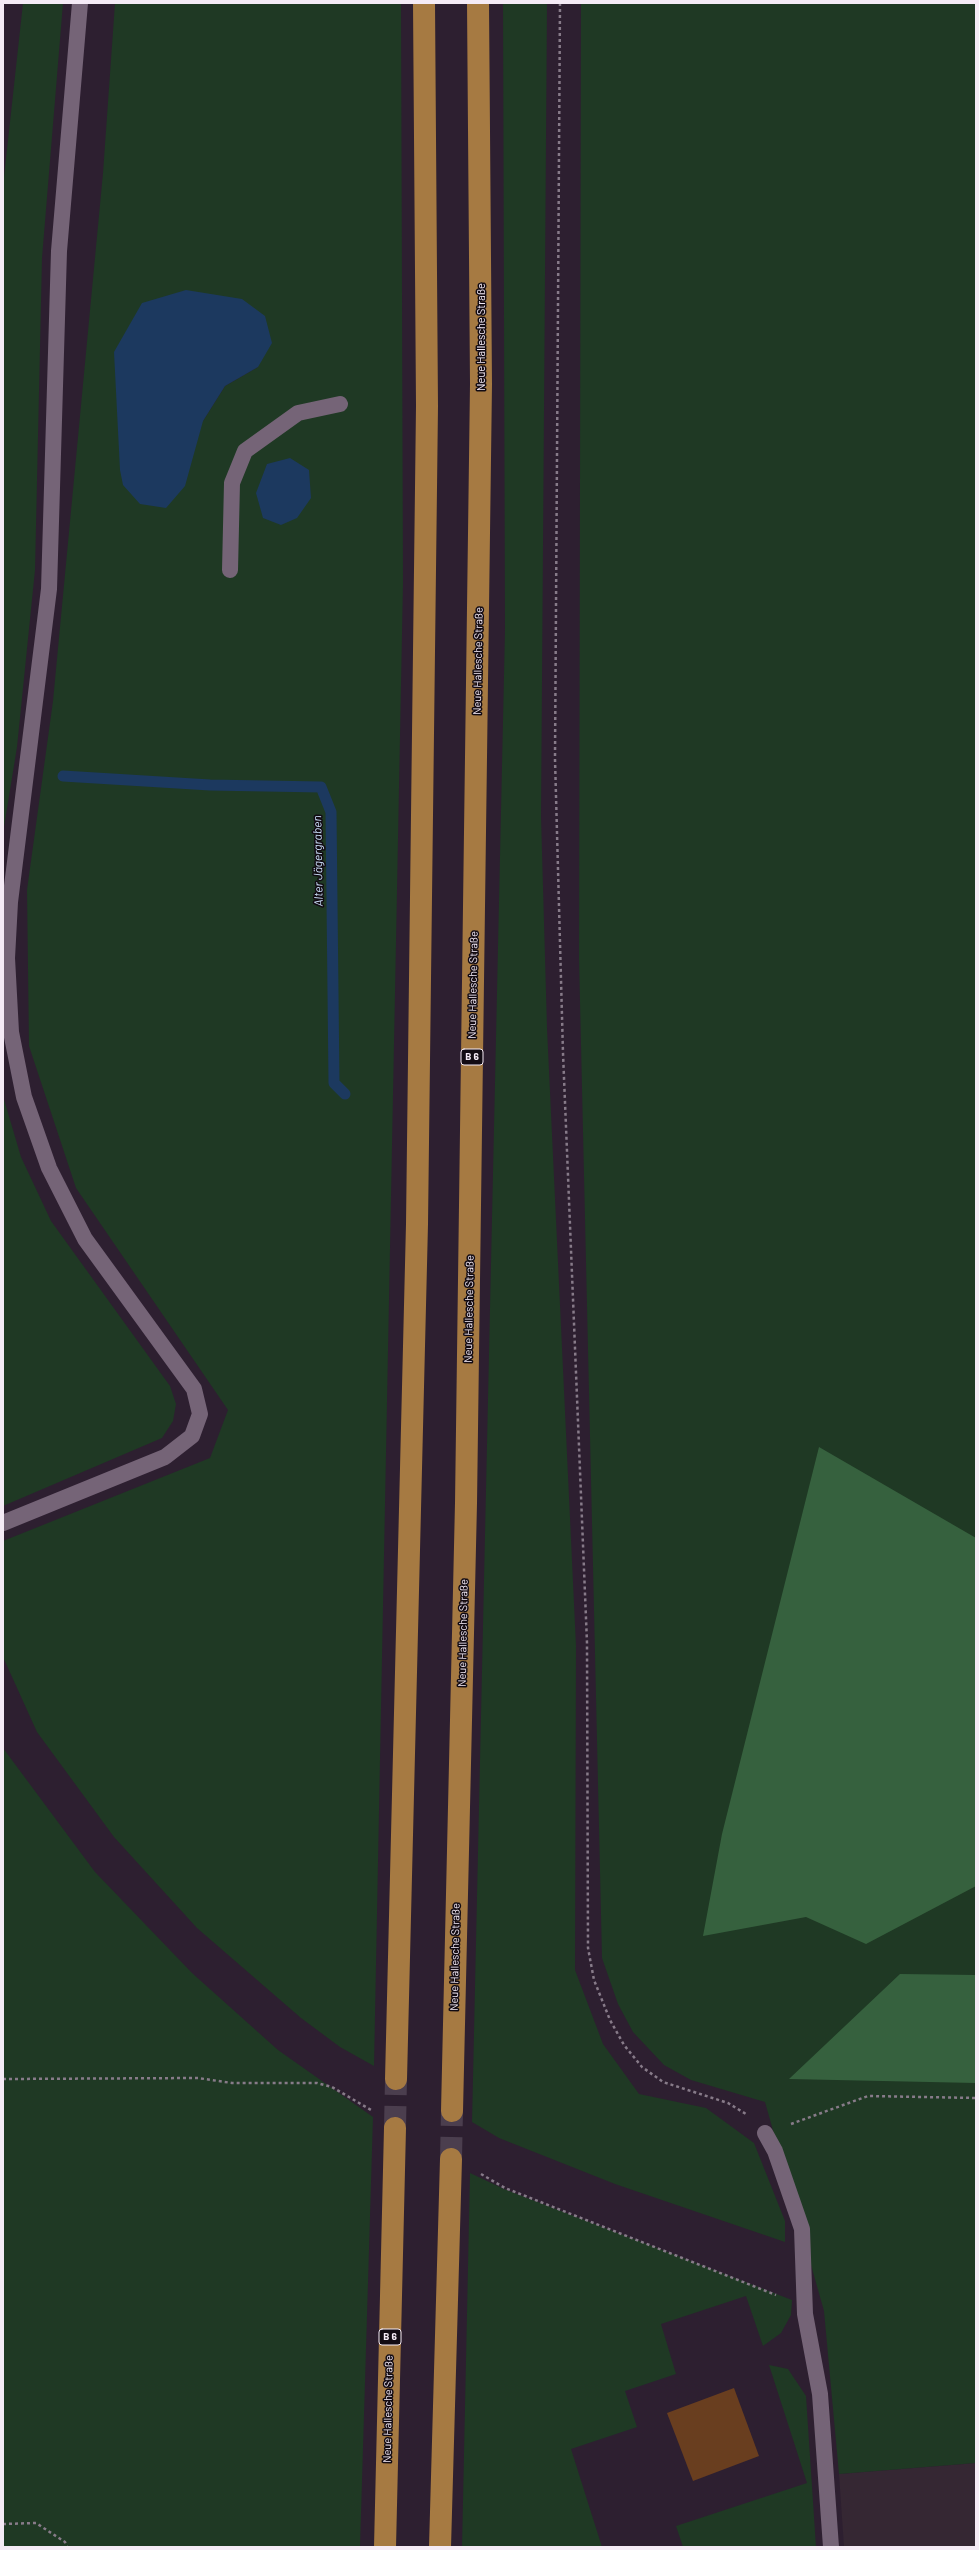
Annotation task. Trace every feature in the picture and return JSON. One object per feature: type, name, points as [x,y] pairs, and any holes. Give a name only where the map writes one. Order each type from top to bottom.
[{"type":"main road","points":[[396,2079],[417,1224],[427,406],[424,3]]},
{"type":"main road","name":"Neue Hallesche Straße","points":[[452,2111],[466,1487],[481,384],[478,3]]},
{"type":"main road","name":"Neue Hallesche Straße","points":[[385,2547],[395,2128]]},
{"type":"main road","points":[[440,2547],[451,2159]]},
{"type":"lane","points":[[3,1523],[165,1457],[192,1436],[200,1414],[194,1389],[85,1239],[49,1168],[24,1098],[11,1032],[7,958],[10,902],[49,589],[60,251],[80,3]]},
{"type":"lane","points":[[230,570],[232,483],[245,451],[298,413],[340,404]]},
{"type":"lane","points":[[765,2133],[775,2151],[802,2229],[805,2314],[820,2394],[831,2547]]},
{"type":"path","points":[[560,3],[555,759],[563,1045],[587,1643],[588,1948],[594,1980],[610,2020],[624,2045],[642,2067],[663,2082],[728,2103],[747,2114],[765,2133],[868,2096],[976,2098]]},
{"type":"path","points":[[3,2079],[198,2078],[232,2083],[317,2083],[332,2087],[348,2096]]},
{"type":"path","points":[[505,2188],[779,2296],[805,2314]]},
{"type":"path","points":[[3,2524],[36,2523],[65,2542],[67,2547]]},
{"type":"shaded area","points":[[976,2463],[976,2547],[844,2547],[839,2474]]},
{"type":"green space","points":[[23,3],[63,3],[42,258],[35,570],[17,747],[3,833],[3,186]]},
{"type":"green space","points":[[115,3],[401,3],[403,583],[374,2066],[340,2047],[301,2018],[197,1928],[114,1837],[37,1732],[3,1657],[3,1541],[210,1458],[228,1410],[76,1188],[29,1046],[27,890],[53,701],[103,173]],"holes":[[[242,299],[258,367],[225,386],[203,421]]]},
{"type":"green space","points":[[503,3],[547,3],[541,816],[547,1028],[576,1646],[575,1970],[603,2044],[639,2094],[706,2108],[754,2143],[785,2221],[785,2242],[615,2184],[499,2138],[472,2122],[505,630]]},
{"type":"green space","points":[[581,3],[976,3],[976,2463],[839,2474],[824,2311],[765,2102],[691,2080],[664,2065],[633,2032],[618,2004],[602,1958],[579,958]]},
{"type":"green space","points":[[3,1096],[21,1157],[51,1221],[170,1386],[176,1404],[173,1421],[162,1438],[3,1506]]},
{"type":"green space","points":[[819,1447],[976,1538],[976,1886],[866,1944],[806,1917],[703,1936],[722,1834]]},
{"type":"green space","points":[[3,1748],[95,1872],[192,1973],[278,2050],[373,2117],[360,2547],[3,2547]]},
{"type":"green space","points":[[900,1974],[976,1975],[976,2083],[789,2079]]},
{"type":"green space","points":[[470,2173],[504,2189],[792,2300],[791,2315],[781,2333],[763,2346],[746,2296],[661,2324],[676,2374],[625,2391],[637,2427],[571,2449],[602,2547],[462,2547]]},
{"type":"green space","points":[[769,2365],[788,2369],[806,2396],[816,2547],[683,2547],[676,2526],[807,2483]]},
{"type":"water","points":[[186,290],[242,299],[265,316],[272,343],[258,367],[225,386],[203,421],[185,486],[166,508],[140,504],[123,485],[120,470],[114,352],[142,303]]},
{"type":"water","points":[[290,458],[309,470],[311,498],[297,518],[281,525],[263,518],[256,493],[267,464]]},
{"type":"building","points":[[734,2388],[759,2456],[693,2481],[667,2413]]},
{"type":"waterway","name":"Alter Jägergraben","points":[[63,776],[210,785],[321,787],[331,812],[334,1083],[345,1094]]},
{"type":"tunnel","points":[[395,2128],[396,2079]]},
{"type":"tunnel","points":[[451,2159],[452,2111]]}]
